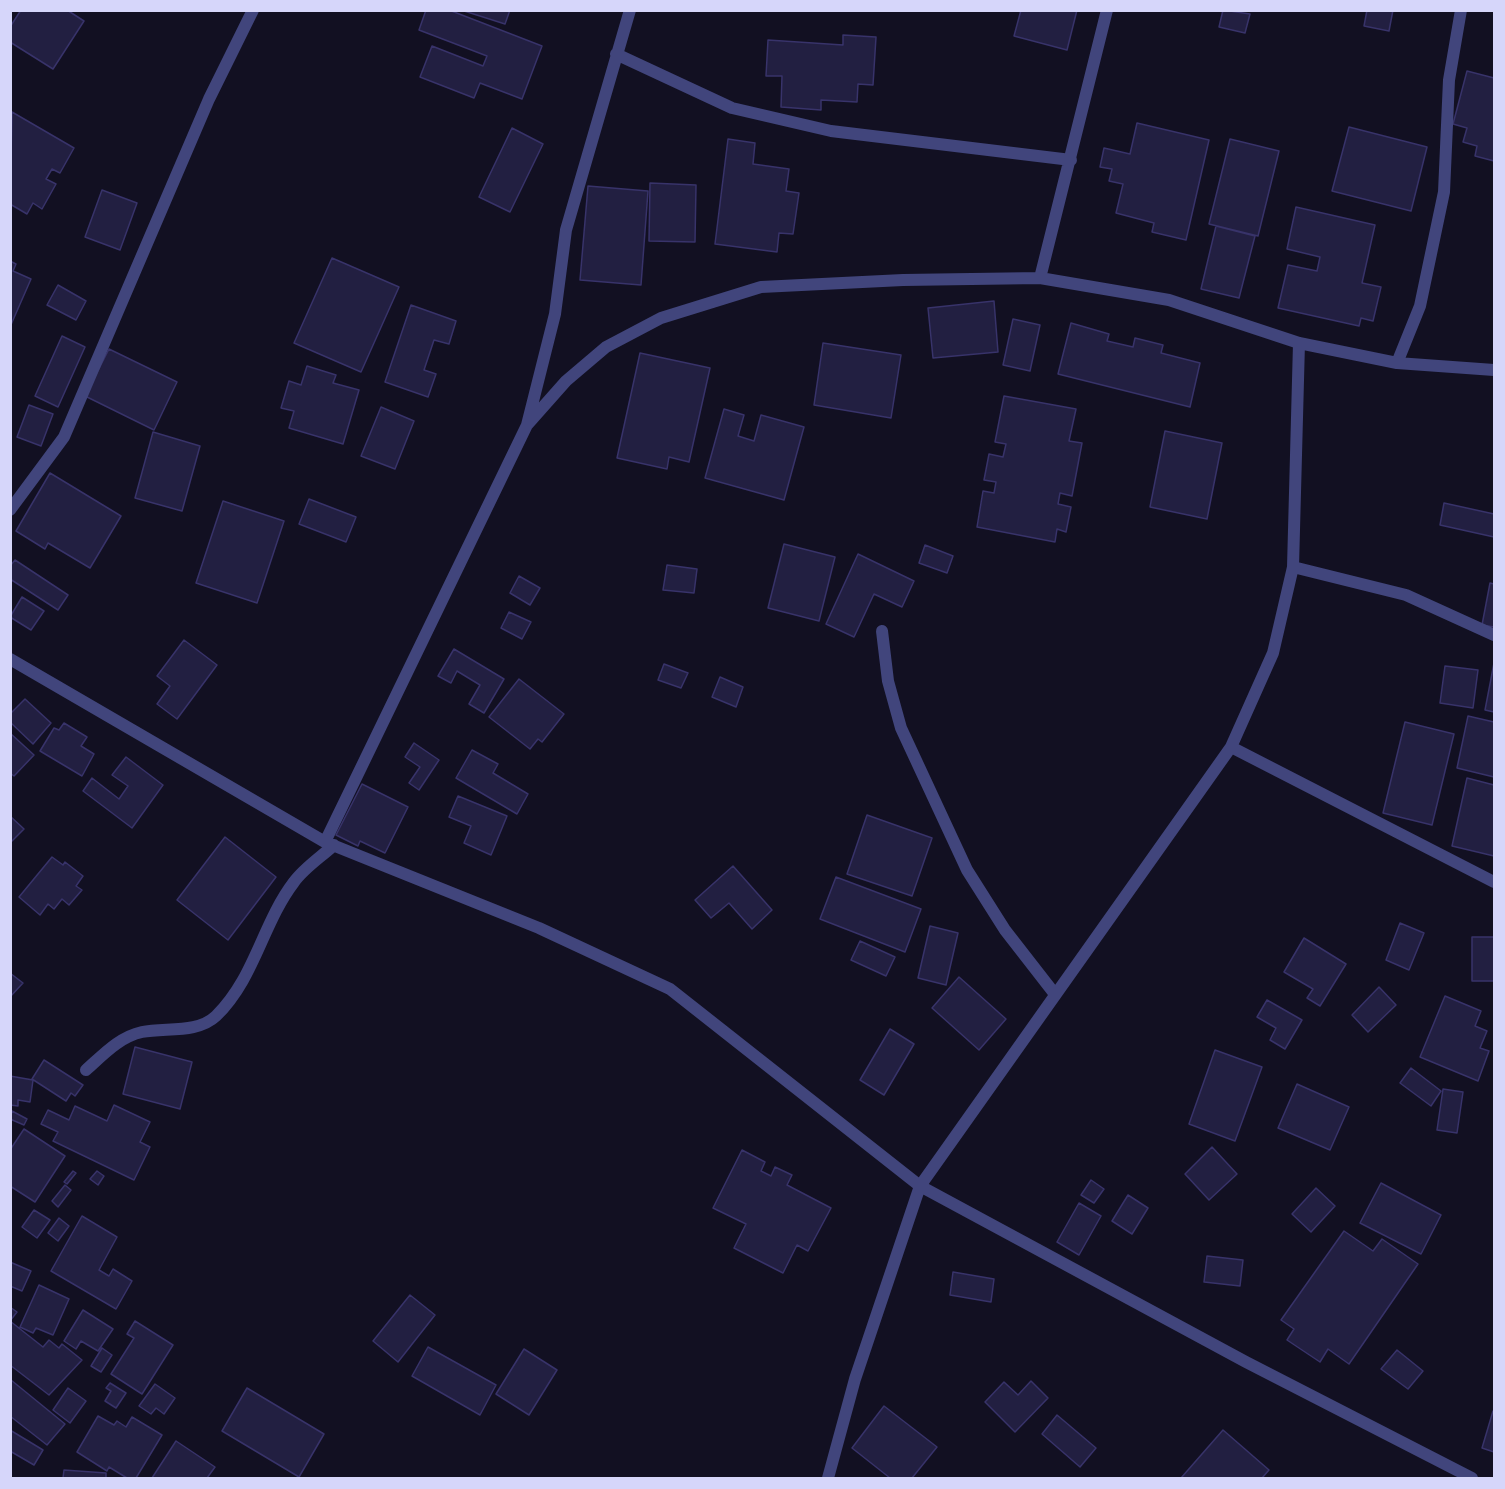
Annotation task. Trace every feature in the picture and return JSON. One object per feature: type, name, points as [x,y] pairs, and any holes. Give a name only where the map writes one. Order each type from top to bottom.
[{"type":"street","points":[[10,510],[64,437],[210,99],[253,10]]},
{"type":"street","points":[[86,1070],[123,1039],[142,1032],[204,1023],[215,1017],[250,971],[267,932],[294,882],[330,844],[527,425],[555,314],[566,230],[630,10]]},
{"type":"street","points":[[1040,278],[1107,10]]},
{"type":"street","points":[[1397,363],[1420,306],[1444,192],[1449,80],[1461,10]]},
{"type":"street","points":[[616,54],[732,108],[831,131],[1071,160]]},
{"type":"street","points":[[527,425],[566,381],[606,347],[661,318],[761,287],[903,280],[1040,278],[1169,300],[1299,343],[1397,363],[1494,370]]},
{"type":"street","points":[[828,1479],[855,1378],[920,1186],[1054,993],[1123,901],[1231,747],[1273,653],[1293,567],[1299,343]]},
{"type":"street","points":[[1293,567],[1406,595],[1494,635]]},
{"type":"street","points":[[882,631],[888,681],[900,728],[967,870],[1005,930],[1054,993]]},
{"type":"street","points":[[10,659],[330,844],[539,928],[670,989],[920,1186],[1236,1356],[1472,1479]]},
{"type":"street","points":[[1231,747],[1494,882]]},
{"type":"building","points":[[21,10],[67,10],[84,21],[53,69],[10,42],[10,27]]},
{"type":"building","points":[[426,10],[449,10],[542,46],[522,99],[480,83],[474,98],[420,77],[432,46],[483,66],[487,56],[419,30]]},
{"type":"building","points":[[461,10],[510,10],[505,24]]},
{"type":"building","points":[[1021,10],[1077,10],[1067,50],[1014,36]]},
{"type":"building","points":[[1223,10],[1250,14],[1245,33],[1219,27]]},
{"type":"building","points":[[1367,10],[1393,10],[1389,31],[1364,26]]},
{"type":"building","points":[[843,35],[876,37],[873,85],[858,84],[857,102],[821,100],[821,110],[781,107],[782,76],[766,76],[768,40],[843,45]]},
{"type":"building","points":[[1467,71],[1494,78],[1494,161],[1475,156],[1477,146],[1463,142],[1467,128],[1453,124]]},
{"type":"building","points":[[12,112],[74,148],[60,173],[52,169],[46,179],[56,184],[42,209],[33,203],[27,214],[10,204]]},
{"type":"building","points":[[1137,123],[1209,140],[1186,240],[1152,232],[1154,223],[1116,213],[1123,184],[1109,181],[1112,169],[1100,167],[1104,148],[1130,154]]},
{"type":"building","points":[[1349,127],[1427,147],[1411,211],[1332,191]]},
{"type":"building","points":[[512,128],[543,144],[510,212],[479,197]]},
{"type":"building","points":[[728,139],[755,143],[753,164],[789,169],[786,191],[799,193],[793,234],[779,233],[777,252],[715,244]]},
{"type":"building","points":[[1230,139],[1279,151],[1258,236],[1209,224]]},
{"type":"building","points":[[650,183],[696,185],[695,242],[649,241]]},
{"type":"building","points":[[588,186],[648,191],[641,285],[580,280]]},
{"type":"building","points":[[102,190],[137,203],[120,250],[85,237]]},
{"type":"building","points":[[1296,207],[1375,225],[1362,283],[1381,287],[1373,321],[1361,318],[1359,326],[1278,308],[1288,265],[1317,271],[1320,257],[1287,249]]},
{"type":"building","points":[[1216,226],[1255,236],[1239,298],[1201,289]]},
{"type":"building","points":[[332,258],[399,287],[361,372],[294,343]]},
{"type":"building","points":[[10,261],[16,264],[13,271],[31,279],[10,327]]},
{"type":"building","points":[[58,285],[86,301],[76,320],[47,305]]},
{"type":"building","points":[[994,301],[998,352],[933,358],[928,308]]},
{"type":"building","points":[[411,305],[456,321],[449,344],[434,340],[424,370],[436,374],[428,397],[385,382]]},
{"type":"building","points":[[1013,319],[1040,325],[1030,371],[1003,365]]},
{"type":"building","points":[[1071,323],[1109,334],[1107,341],[1133,347],[1135,338],[1163,345],[1161,353],[1200,363],[1190,407],[1058,374]]},
{"type":"building","points":[[62,336],[85,347],[58,407],[35,396]]},
{"type":"building","points":[[823,343],[901,355],[891,418],[814,405]]},
{"type":"building","points":[[109,349],[177,382],[154,430],[85,396]]},
{"type":"building","points":[[640,353],[710,368],[689,462],[669,457],[667,469],[617,458]]},
{"type":"building","points":[[307,366],[336,375],[333,383],[359,390],[343,444],[289,428],[294,411],[281,408],[289,381],[301,385]]},
{"type":"building","points":[[1004,396],[1076,409],[1069,441],[1082,443],[1072,496],[1060,493],[1058,504],[1071,507],[1066,532],[1057,529],[1055,542],[977,527],[983,491],[994,493],[996,482],[984,480],[989,454],[1003,457],[1006,444],[995,442]]},
{"type":"building","points":[[29,405],[53,414],[41,446],[17,437]]},
{"type":"building","points":[[381,407],[414,421],[395,469],[361,456]]},
{"type":"building","points":[[724,409],[744,415],[738,436],[754,441],[761,415],[804,427],[784,500],[705,478]]},
{"type":"building","points":[[1165,431],[1222,443],[1207,519],[1150,507]]},
{"type":"building","points":[[153,432],[200,446],[182,511],[135,498]]},
{"type":"building","points":[[50,473],[121,516],[90,568],[48,543],[45,549],[16,531]]},
{"type":"building","points":[[309,499],[356,517],[346,542],[299,524]]},
{"type":"building","points":[[223,501],[284,521],[257,603],[196,583]]},
{"type":"building","points":[[1444,503],[1494,514],[1494,537],[1440,525]]},
{"type":"building","points":[[784,544],[835,557],[819,621],[768,608]]},
{"type":"building","points":[[925,545],[953,556],[947,573],[919,563]]},
{"type":"building","points":[[858,554],[914,581],[902,607],[874,594],[854,637],[826,624]]},
{"type":"building","points":[[15,560],[68,595],[58,610],[10,579],[10,566]]},
{"type":"building","points":[[667,565],[697,569],[694,593],[663,590]]},
{"type":"building","points":[[519,576],[540,588],[530,605],[510,593]]},
{"type":"building","points":[[1490,583],[1494,584],[1494,627],[1482,625]]},
{"type":"building","points":[[22,597],[44,611],[31,630],[10,617]]},
{"type":"building","points":[[509,612],[531,622],[522,639],[501,628]]},
{"type":"building","points":[[184,640],[217,665],[177,719],[157,704],[170,686],[157,676]]},
{"type":"building","points":[[454,649],[504,679],[484,713],[469,704],[480,685],[457,671],[451,683],[438,676]]},
{"type":"building","points":[[1494,663],[1494,712],[1485,710]]},
{"type":"building","points":[[664,664],[688,673],[681,688],[658,680]]},
{"type":"building","points":[[1445,666],[1478,670],[1473,708],[1440,703]]},
{"type":"building","points":[[720,677],[743,687],[736,707],[712,697]]},
{"type":"building","points":[[519,679],[564,714],[542,742],[538,739],[530,749],[489,717]]},
{"type":"building","points":[[25,699],[51,723],[33,744],[10,722],[10,714]]},
{"type":"building","points":[[1468,716],[1494,722],[1494,777],[1457,768]]},
{"type":"building","points":[[1405,722],[1454,734],[1432,825],[1383,813]]},
{"type":"building","points":[[64,723],[87,737],[81,746],[94,754],[82,776],[40,751],[54,728],[59,730]]},
{"type":"building","points":[[10,733],[34,755],[14,776],[10,773]]},
{"type":"building","points":[[414,743],[439,760],[419,790],[409,783],[420,767],[405,757]]},
{"type":"building","points":[[472,750],[498,764],[493,773],[528,794],[517,814],[456,778]]},
{"type":"building","points":[[126,757],[163,785],[132,828],[83,791],[92,778],[119,799],[128,786],[112,775]]},
{"type":"building","points":[[1467,778],[1494,785],[1494,856],[1452,846]]},
{"type":"building","points":[[362,784],[408,807],[385,853],[360,841],[358,846],[336,835]]},
{"type":"building","points":[[458,796],[507,816],[491,855],[464,843],[471,826],[449,817]]},
{"type":"building","points":[[867,815],[932,838],[912,896],[847,874]]},
{"type":"building","points":[[10,816],[24,829],[10,843]]},
{"type":"building","points":[[225,837],[276,877],[228,940],[177,900]]},
{"type":"building","points":[[52,857],[63,865],[65,862],[83,876],[76,886],[82,890],[69,905],[62,899],[54,909],[48,904],[40,915],[19,897]]},
{"type":"building","points":[[733,866],[772,910],[752,929],[729,903],[711,918],[695,900]]},
{"type":"building","points":[[836,877],[921,909],[905,952],[820,919]]},
{"type":"building","points":[[1400,923],[1424,933],[1409,970],[1386,960]]},
{"type":"building","points":[[930,926],[958,933],[946,985],[918,978]]},
{"type":"building","points":[[1472,937],[1494,937],[1494,981],[1472,981]]},
{"type":"building","points":[[1304,938],[1346,964],[1320,1006],[1307,998],[1313,989],[1284,972]]},
{"type":"building","points":[[860,941],[895,957],[886,976],[851,960]]},
{"type":"building","points":[[10,973],[23,983],[10,997]]},
{"type":"building","points":[[959,977],[1006,1019],[979,1050],[932,1008]]},
{"type":"building","points":[[1379,987],[1396,1005],[1368,1032],[1352,1015]]},
{"type":"building","points":[[1445,996],[1481,1011],[1475,1026],[1487,1031],[1480,1048],[1489,1051],[1478,1081],[1420,1057]]},
{"type":"building","points":[[1267,1000],[1302,1020],[1285,1049],[1270,1040],[1276,1028],[1257,1017]]},
{"type":"building","points":[[890,1029],[914,1044],[884,1095],[860,1080]]},
{"type":"building","points":[[135,1047],[192,1062],[180,1109],[123,1094]]},
{"type":"building","points":[[1215,1050],[1262,1067],[1235,1141],[1189,1124]]},
{"type":"building","points":[[44,1060],[83,1085],[75,1096],[71,1093],[66,1101],[32,1079]]},
{"type":"building","points":[[1411,1068],[1441,1091],[1431,1106],[1400,1083]]},
{"type":"building","points":[[10,1076],[33,1080],[30,1102],[18,1100],[18,1106],[10,1105]]},
{"type":"building","points":[[1297,1084],[1349,1107],[1330,1150],[1278,1128]]},
{"type":"building","points":[[1443,1089],[1463,1092],[1457,1133],[1437,1130]]},
{"type":"building","points":[[114,1105],[150,1122],[140,1142],[150,1147],[134,1180],[53,1141],[58,1132],[41,1124],[48,1110],[69,1120],[75,1106],[107,1121]]},
{"type":"building","points":[[12,1111],[27,1119],[24,1125],[10,1119]]},
{"type":"building","points":[[24,1129],[65,1156],[35,1202],[10,1186],[10,1150]]},
{"type":"building","points":[[1212,1147],[1237,1174],[1209,1200],[1185,1174]]},
{"type":"building","points":[[742,1150],[765,1162],[761,1171],[771,1176],[775,1167],[792,1175],[787,1185],[831,1208],[808,1251],[797,1245],[783,1273],[734,1248],[746,1224],[713,1208]]},
{"type":"building","points":[[73,1171],[76,1173],[67,1184],[64,1182]]},
{"type":"building","points":[[97,1171],[104,1176],[98,1185],[90,1179]]},
{"type":"building","points":[[1091,1180],[1104,1189],[1094,1203],[1081,1195]]},
{"type":"building","points":[[1381,1183],[1441,1215],[1421,1254],[1360,1223]]},
{"type":"building","points":[[65,1185],[71,1190],[58,1207],[52,1201]]},
{"type":"building","points":[[1316,1188],[1335,1206],[1311,1232],[1292,1214]]},
{"type":"building","points":[[1128,1195],[1148,1208],[1132,1234],[1112,1221]]},
{"type":"building","points":[[1079,1203],[1101,1216],[1079,1255],[1057,1242]]},
{"type":"building","points":[[34,1210],[50,1220],[37,1238],[22,1227]]},
{"type":"building","points":[[82,1216],[117,1237],[99,1270],[109,1276],[113,1269],[132,1281],[116,1309],[51,1271]]},
{"type":"building","points":[[59,1218],[69,1226],[58,1241],[48,1233]]},
{"type":"building","points":[[1344,1231],[1373,1251],[1382,1239],[1418,1264],[1349,1364],[1328,1349],[1320,1362],[1287,1340],[1294,1329],[1281,1320]]},
{"type":"building","points":[[1207,1256],[1243,1260],[1240,1286],[1204,1282]]},
{"type":"building","points":[[10,1262],[31,1271],[22,1291],[10,1286]]},
{"type":"building","points":[[953,1272],[994,1279],[991,1302],[950,1295]]},
{"type":"building","points":[[39,1285],[69,1299],[53,1335],[36,1328],[33,1333],[20,1327]]},
{"type":"building","points":[[410,1295],[435,1315],[398,1362],[373,1341]]},
{"type":"building","points":[[10,1307],[17,1312],[10,1321]]},
{"type":"building","points":[[83,1310],[113,1329],[98,1351],[81,1341],[76,1349],[64,1341]]},
{"type":"building","points":[[10,1321],[43,1347],[49,1340],[59,1348],[62,1344],[82,1360],[49,1395],[10,1365]]},
{"type":"building","points":[[135,1321],[173,1345],[142,1394],[111,1374],[134,1338],[127,1334]]},
{"type":"building","points":[[428,1347],[496,1385],[480,1415],[412,1376]]},
{"type":"building","points":[[102,1348],[112,1355],[101,1372],[91,1366]]},
{"type":"building","points":[[524,1349],[557,1370],[529,1415],[496,1394]]},
{"type":"building","points":[[1397,1350],[1423,1371],[1408,1389],[1381,1369]]},
{"type":"building","points":[[11,1380],[65,1424],[47,1445],[10,1416]]},
{"type":"building","points":[[1031,1381],[1048,1398],[1015,1432],[985,1402],[1004,1382],[1018,1395]]},
{"type":"building","points":[[110,1383],[126,1393],[116,1408],[105,1401],[111,1391],[106,1388]]},
{"type":"building","points":[[155,1384],[175,1398],[164,1414],[156,1408],[151,1414],[139,1406]]},
{"type":"building","points":[[68,1388],[86,1401],[70,1423],[53,1410]]},
{"type":"building","points":[[247,1388],[324,1434],[299,1477],[222,1431]]},
{"type":"building","points":[[884,1406],[937,1447],[912,1478],[890,1478],[852,1448]]},
{"type":"building","points":[[1494,1411],[1494,1452],[1482,1448]]},
{"type":"building","points":[[1057,1415],[1096,1448],[1080,1467],[1042,1434]]},
{"type":"building","points":[[98,1416],[114,1425],[117,1421],[126,1427],[132,1417],[162,1435],[136,1478],[127,1478],[109,1467],[107,1471],[77,1452]]},
{"type":"building","points":[[10,1430],[43,1450],[34,1465],[10,1451]]},
{"type":"building","points":[[1223,1430],[1269,1470],[1262,1478],[1181,1478]]},
{"type":"building","points":[[176,1441],[215,1467],[207,1478],[152,1478]]},
{"type":"building","points":[[64,1470],[106,1473],[106,1478],[63,1478]]}]
